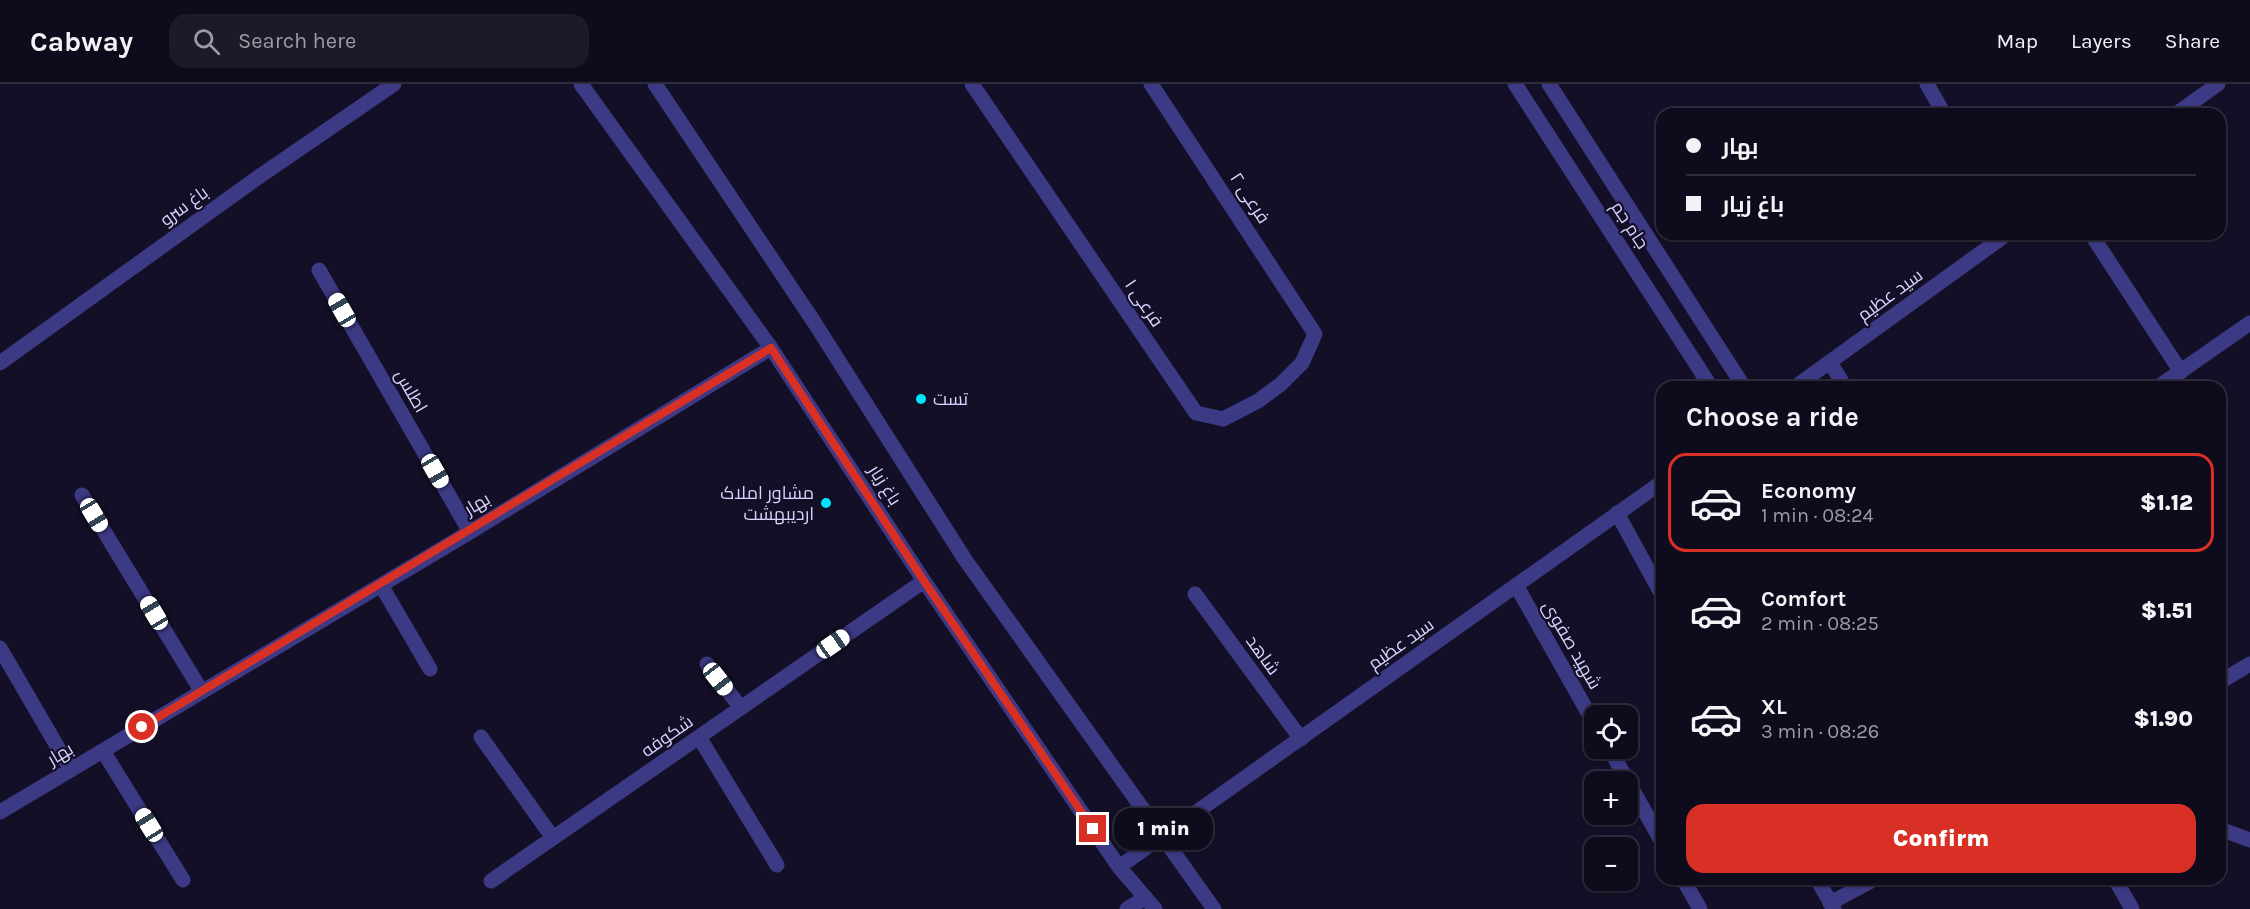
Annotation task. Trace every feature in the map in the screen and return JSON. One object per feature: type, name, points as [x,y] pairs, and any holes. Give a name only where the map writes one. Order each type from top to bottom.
[{"type":"street","name":"باغ سرو","points":[[0,363],[257,178],[393,84]]},
{"type":"street","name":"باغ زیار","points":[[582,84],[771,348],[924,581],[1119,867],[1150,903]]},
{"type":"street","name":"باغ زیار","points":[[655,84],[814,322],[964,558],[1214,909]]},
{"type":"street","name":"فرعی ۱","points":[[972,84],[1196,413],[1223,419],[1258,401],[1281,384],[1302,363],[1315,334]]},
{"type":"street","name":"فرعی ۲","points":[[1151,84],[1315,334]]},
{"type":"street","name":"جام جم","points":[[1515,84],[1708,381]]},
{"type":"street","name":"جام جم","points":[[1549,84],[1740,381]]},
{"type":"street","points":[[1927,84],[1941,108]]},
{"type":"street","points":[[2184,108],[2218,84]]},
{"type":"street","name":"سید عظیم","points":[[1803,381],[1999,240]]},
{"type":"street","points":[[2095,240],[2181,372]]},
{"type":"street","name":"اطلس","points":[[319,270],[470,532]]},
{"type":"street","points":[[2167,381],[2250,323]]},
{"type":"street","name":"بهار","points":[[0,812],[470,532],[771,348]]},
{"type":"street","points":[[1830,362],[1841,381]]},
{"type":"street","name":"سید عظیم","points":[[1119,867],[1656,486]]},
{"type":"street","points":[[82,495],[202,692]]},
{"type":"street","points":[[1617,513],[1656,584]]},
{"type":"street","name":"شکوفه","points":[[491,881],[924,581]]},
{"type":"street","points":[[381,585],[430,669]]},
{"type":"street","name":"شهید صفوی","points":[[1516,585],[1584,705]]},
{"type":"street","name":"شاهد","points":[[1195,594],[1300,739]]},
{"type":"street","points":[[0,648],[71,770]]},
{"type":"street","points":[[707,664],[741,708]]},
{"type":"street","points":[[2226,678],[2250,664]]},
{"type":"street","points":[[481,737],[554,838]]},
{"type":"street","points":[[699,737],[777,866]]},
{"type":"street","points":[[103,751],[183,880]]},
{"type":"street","points":[[1615,759],[1656,831]]},
{"type":"street","points":[[2226,831],[2250,840]]},
{"type":"street","points":[[1686,885],[1700,909]]},
{"type":"street","points":[[1820,885],[1832,906],[1865,885]]},
{"type":"street","points":[[2118,885],[2132,909]]},
{"type":"street","points":[[1127,909],[1150,903]]},
{"type":"place","name":"تست","points":[[921,399]]},
{"type":"place","name":"مشاور املاک اردیبهشت","points":[[826,503]]},
{"type":"route","points":[[142,727],[470,532],[771,348],[924,581],[1093,829]]}]
